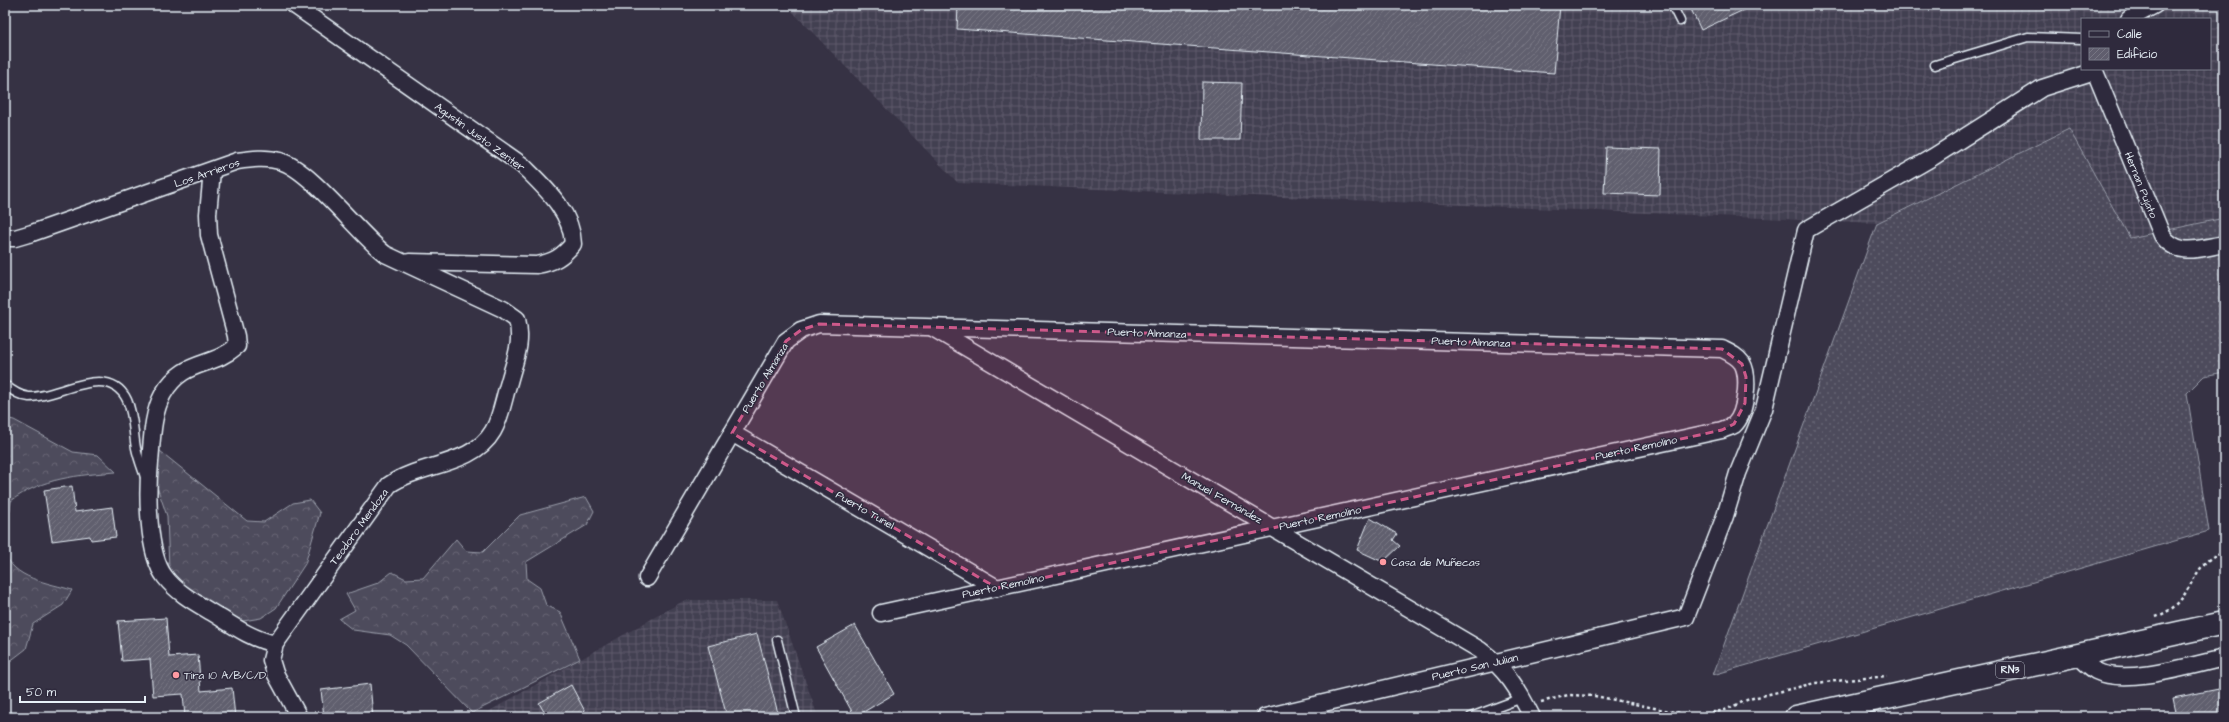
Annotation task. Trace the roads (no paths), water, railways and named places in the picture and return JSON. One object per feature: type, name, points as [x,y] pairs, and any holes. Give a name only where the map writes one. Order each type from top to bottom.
[{"type":"highway","name":"RN3","points":[[1796,717],[2224,623]]},
{"type":"street","name":"Agustin Justo Zenter","points":[[294,5],[522,165],[549,192],[566,215],[572,229],[573,244],[563,256],[551,262],[537,265],[404,262]]},
{"type":"street","points":[[2131,18],[2155,5]]},
{"type":"street","points":[[1754,406],[1806,230],[1933,157],[2042,88],[2094,70]]},
{"type":"street","name":"Hernan Pujato","points":[[2094,70],[2162,235],[2168,243],[2180,250],[2224,244]]},
{"type":"street","name":"Los Arrieros","points":[[5,238],[15,238],[32,233],[237,161],[262,158],[280,161],[303,174],[369,241],[385,254],[404,262]]},
{"type":"street","points":[[212,170],[208,214],[209,235],[236,336],[237,346],[228,354],[188,367],[174,379],[162,395],[153,424],[148,485],[153,549],[160,569],[166,578],[181,593],[250,636],[275,644]]},
{"type":"street","name":"Teodoro Mendoza","points":[[298,717],[275,673],[271,660],[275,644],[389,485],[403,476],[464,456],[482,446],[494,431],[521,342],[517,319],[503,309],[404,262]]},
{"type":"street","name":"Puerto Almanza","points":[[647,578],[786,341],[801,330],[819,324],[1722,349],[1736,356],[1742,364],[1754,406]]},
{"type":"street","name":"Manuel Fernández","points":[[932,327],[1480,650],[1496,662],[1518,689],[1527,708]]},
{"type":"street","name":"Puerto Remolino","points":[[881,613],[1722,430],[1734,424],[1754,406]]},
{"type":"street","name":"Puerto San Julian","points":[[1264,717],[1686,617],[1725,516],[1738,473],[1754,406]]},
{"type":"street","name":"Puerto Tunel","points":[[732,433],[997,588]]},
{"type":"street","points":[[2076,656],[2096,671],[2106,674],[2141,676],[2224,658]]},
{"type":"lane","points":[[1672,5],[1680,21]]},
{"type":"lane","points":[[1935,65],[2028,37],[2081,39]]},
{"type":"lane","points":[[5,385],[12,391],[28,397],[42,396],[63,388],[98,381],[116,388],[126,399],[132,417],[136,449],[148,485]]},
{"type":"lane","points":[[777,640],[796,717]]},
{"type":"lane","points":[[1471,717],[1527,708]]},
{"type":"place","name":"Casa de Muñecas","points":[[1383,562]]},
{"type":"place","name":"Tira 10 A/B/C/D","points":[[176,675]]}]
